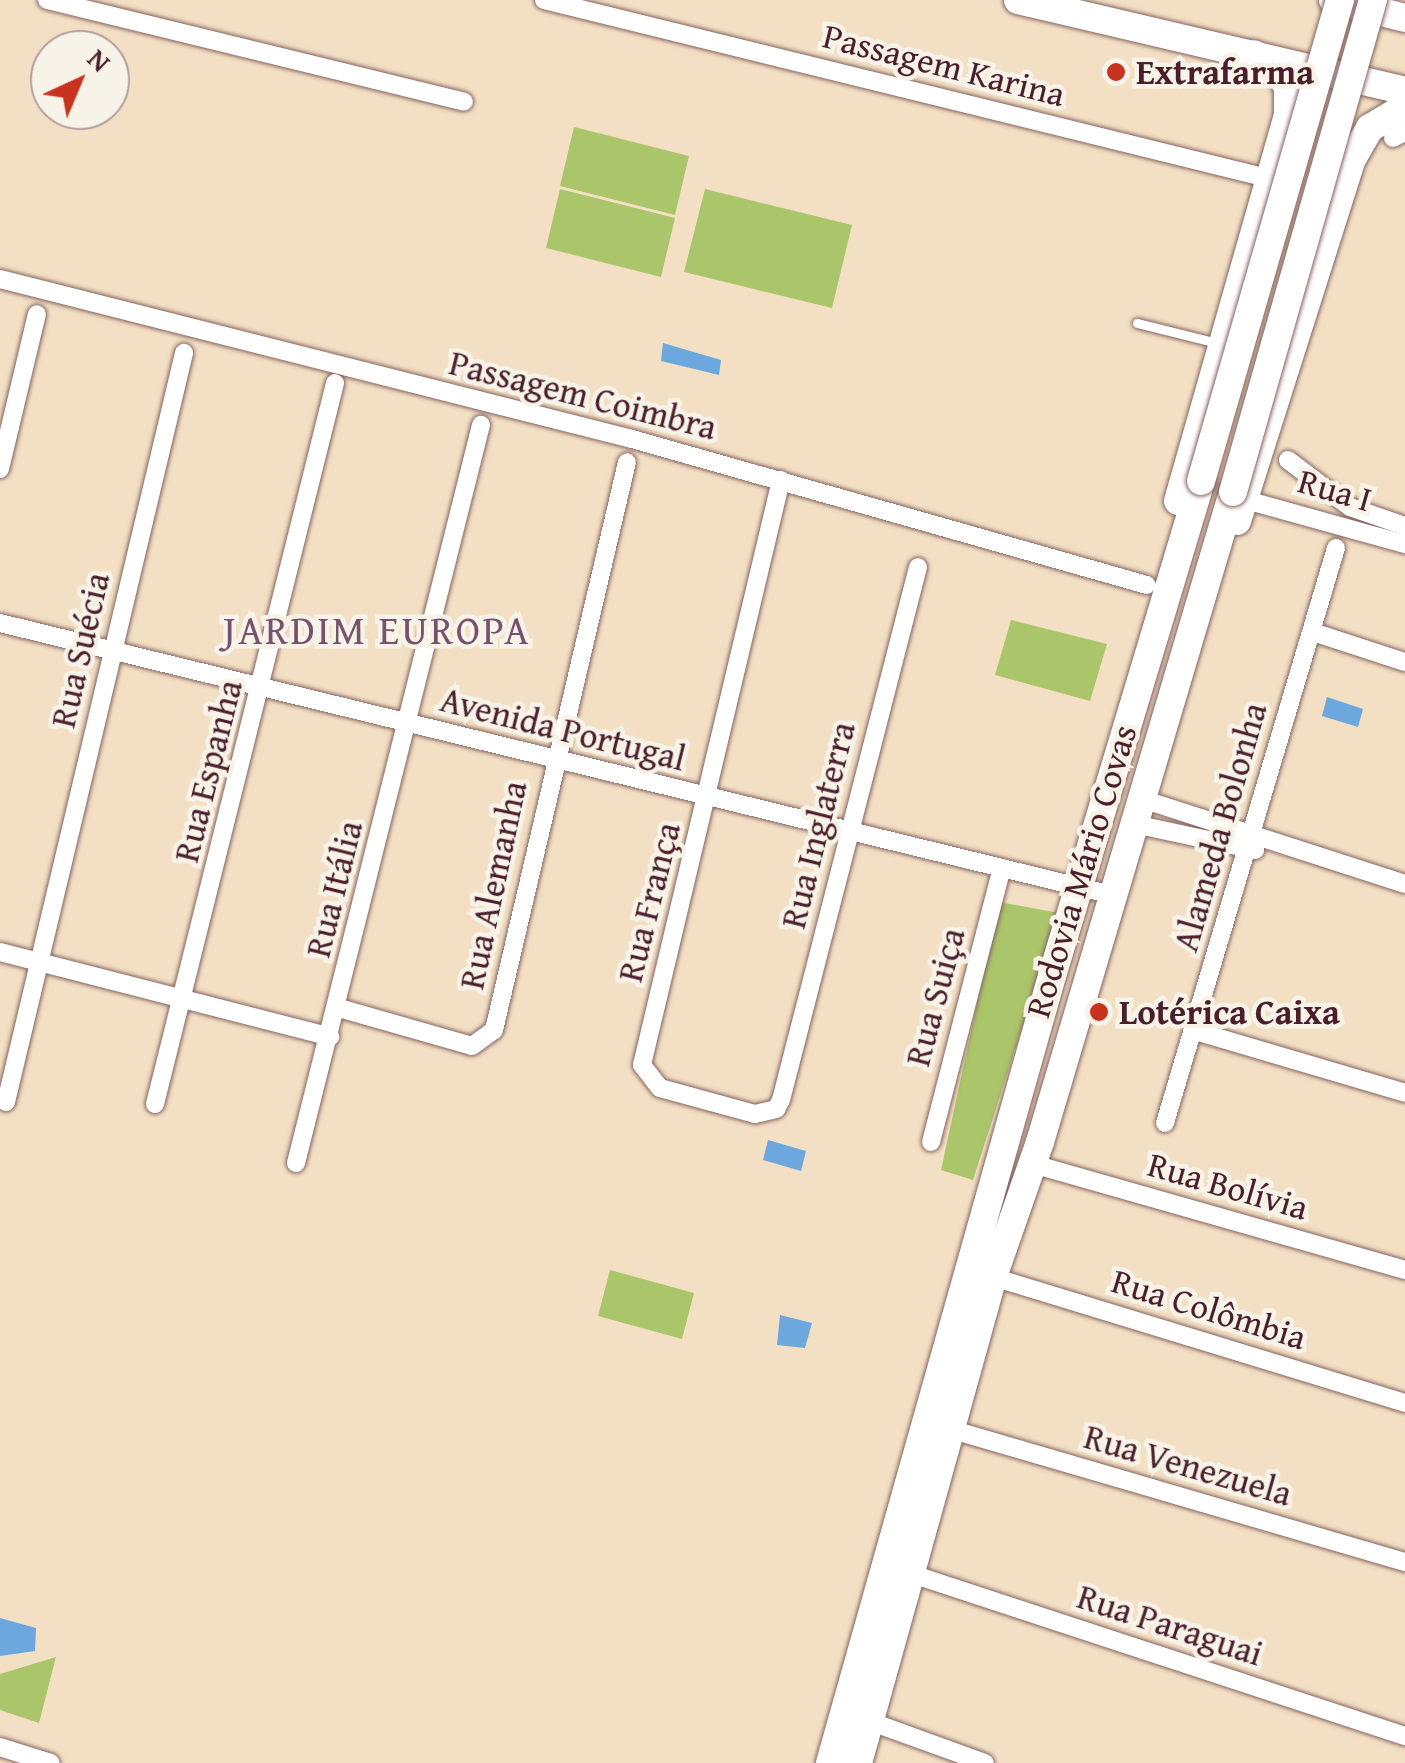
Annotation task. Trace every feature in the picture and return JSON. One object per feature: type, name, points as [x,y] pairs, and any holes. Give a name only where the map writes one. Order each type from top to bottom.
[{"type":"main road","points":[[1018,0],[1254,54],[1399,95],[1370,128],[1352,159],[1240,496]]},
{"type":"main road","points":[[1336,0],[1405,18]]},
{"type":"main road","name":"Rodovia Mário Covas","points":[[830,1763],[1079,886],[1157,587],[1201,481],[1336,0]]},
{"type":"main road","name":"Rodovia Mário Covas","points":[[858,1763],[915,1576],[993,1277],[1032,1164],[1203,595],[1240,496],[1373,0]]},
{"type":"main road","points":[[1157,587],[1219,344],[1271,179],[1288,88],[1278,70],[1254,54]]},
{"type":"street","points":[[47,0],[464,102]]},
{"type":"street","name":"Passagem Karina","points":[[544,0],[1271,179]]},
{"type":"street","name":"Passagem Coimbra","points":[[0,278],[781,480],[1157,587]]},
{"type":"street","points":[[0,469],[37,314]]},
{"type":"street","name":"Rua Suécia","points":[[6,1102],[184,353]]},
{"type":"street","name":"Rua Espanha","points":[[155,1104],[186,1000],[335,383]]},
{"type":"street","name":"Rua Itália","points":[[296,1163],[339,1008],[481,425]]},
{"type":"street","points":[[1288,460],[1350,507],[1405,526]]},
{"type":"street","name":"Rua Alemanha","points":[[339,1008],[472,1046],[494,1030],[554,760],[627,462]]},
{"type":"street","name":"Rua França","points":[[781,480],[642,1065],[660,1088],[755,1114],[776,1109],[781,1100]]},
{"type":"street","name":"Rua I","points":[[1240,496],[1405,544]]},
{"type":"street","name":"Alameda Bolonha","points":[[1164,1123],[1195,1031],[1247,841],[1336,548]]},
{"type":"street","name":"Rua Inglaterra","points":[[781,1100],[918,566]]},
{"type":"street","name":"Avenida Portugal","points":[[0,623],[849,834],[1112,895]]},
{"type":"street","points":[[1313,632],[1405,662]]},
{"type":"street","points":[[1138,812],[1405,884]]},
{"type":"street","points":[[1138,812],[1247,841]]},
{"type":"street","name":"Rua Suiça","points":[[931,1142],[1002,868]]},
{"type":"street","points":[[0,952],[330,1037]]},
{"type":"street","points":[[1195,1031],[1405,1093]]},
{"type":"street","name":"Rua Bolívia","points":[[1032,1164],[1405,1270]]},
{"type":"street","name":"Rua Colômbia","points":[[993,1277],[1405,1403]]},
{"type":"street","name":"Rua Venezuela","points":[[953,1430],[1405,1562]]},
{"type":"street","name":"Rua Paraguai","points":[[915,1576],[1405,1736]]},
{"type":"street","points":[[870,1722],[985,1763]]},
{"type":"street","points":[[0,1747],[28,1760],[52,1763]]},
{"type":"lane","points":[[1137,324],[1219,344]]},
{"type":"green space","points":[[574,127],[689,156],[675,215],[560,186]]},
{"type":"green space","points":[[560,189],[675,218],[661,277],[546,248]]},
{"type":"green space","points":[[705,189],[852,225],[832,308],[684,272]]},
{"type":"green space","points":[[1011,620],[1107,644],[1090,701],[995,675]]},
{"type":"green space","points":[[999,902],[1059,913],[973,1180],[941,1170]]},
{"type":"green space","points":[[610,1270],[694,1293],[682,1339],[598,1316]]},
{"type":"green space","points":[[56,1657],[39,1723],[0,1710],[0,1674]]},
{"type":"water","points":[[663,343],[721,360],[719,375],[661,361]]},
{"type":"water","points":[[1327,697],[1363,709],[1358,727],[1322,716]]},
{"type":"water","points":[[768,1140],[806,1151],[801,1171],[763,1160]]},
{"type":"water","points":[[780,1315],[812,1323],[805,1348],[777,1345]]},
{"type":"water","points":[[0,1618],[36,1628],[35,1651],[0,1656]]},
{"type":"place","name":"Extrafarma","points":[[1116,72]]},
{"type":"place","name":"Lotérica Caixa","points":[[1099,1012]]},
{"type":"district","name":"JARDIM EUROPA","points":[[377,630]]}]
